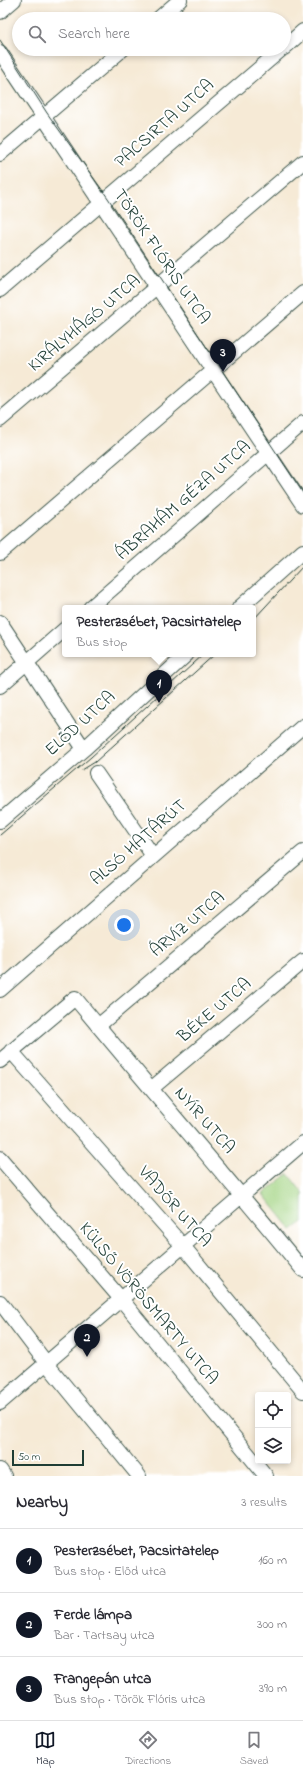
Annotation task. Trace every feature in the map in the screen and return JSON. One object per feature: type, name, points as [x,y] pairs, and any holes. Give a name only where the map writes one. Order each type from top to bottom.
[{"type":"street","points":[[0,12],[14,0]]},
{"type":"street","points":[[166,12],[180,0]]},
{"type":"street","name":"PACSIRTA UTCA","points":[[291,41],[303,31]]},
{"type":"street","name":"TÖRÖK FLÓRIS UTCA","points":[[0,52],[269,452],[303,505]]},
{"type":"street","points":[[0,154],[115,56]]},
{"type":"street","name":"PACSIRTA UTCA","points":[[0,290],[274,56]]},
{"type":"street","name":"KIRÁLYHÁGÓ UTCA","points":[[0,420],[303,162]]},
{"type":"street","points":[[0,553],[303,293]]},
{"type":"street","name":"ÁBRAHÁM GÉZA UTCA","points":[[93,605],[303,422]]},
{"type":"street","points":[[241,605],[303,550]]},
{"type":"street","points":[[0,622],[84,749]]},
{"type":"street","points":[[0,686],[62,632]]},
{"type":"street","name":"ELŐD UTCA","points":[[0,821],[84,749],[184,657]]},
{"type":"street","name":"ALSÓ HATÁRÚT","points":[[0,990],[303,726]]},
{"type":"street","points":[[96,773],[153,856]]},
{"type":"street","name":"ÁRVÍZ UTCA","points":[[98,1026],[303,852]]},
{"type":"street","name":"BÉKE UTCA","points":[[150,1089],[303,961]]},
{"type":"street","name":"NYÍR UTCA","points":[[11,1051],[75,998],[150,1089],[242,1195],[303,1270]]},
{"type":"street","points":[[0,1061],[11,1051]]},
{"type":"street","name":"VADŐR UTCA","points":[[11,1051],[184,1246],[303,1391]]},
{"type":"street","points":[[0,1403],[303,1143]]},
{"type":"street","name":"KÜLSŐ VÖRÖSMARTY UTCA","points":[[0,1158],[121,1299],[266,1476]]},
{"type":"street","points":[[0,1302],[47,1364],[139,1476]]},
{"type":"street","points":[[0,1470],[4,1476]]},
{"type":"green space","points":[[288,1174],[303,1193],[303,1222],[292,1230],[263,1194]]},
{"type":"tram line","points":[[0,40],[47,113],[108,198],[303,493]]},
{"type":"tram line","points":[[256,617],[303,566]]},
{"type":"tram line","points":[[0,835],[91,757],[201,657]]},
{"type":"tram line","points":[[82,770],[95,762],[212,657]]},
{"type":"place","name":"Frangepán utca","points":[[223,372]]},
{"type":"place","name":"Pesterzsébet, Pacsirtatelep","points":[[159,703]]},
{"type":"place","name":"Ferde lámpa","points":[[87,1357]]}]
